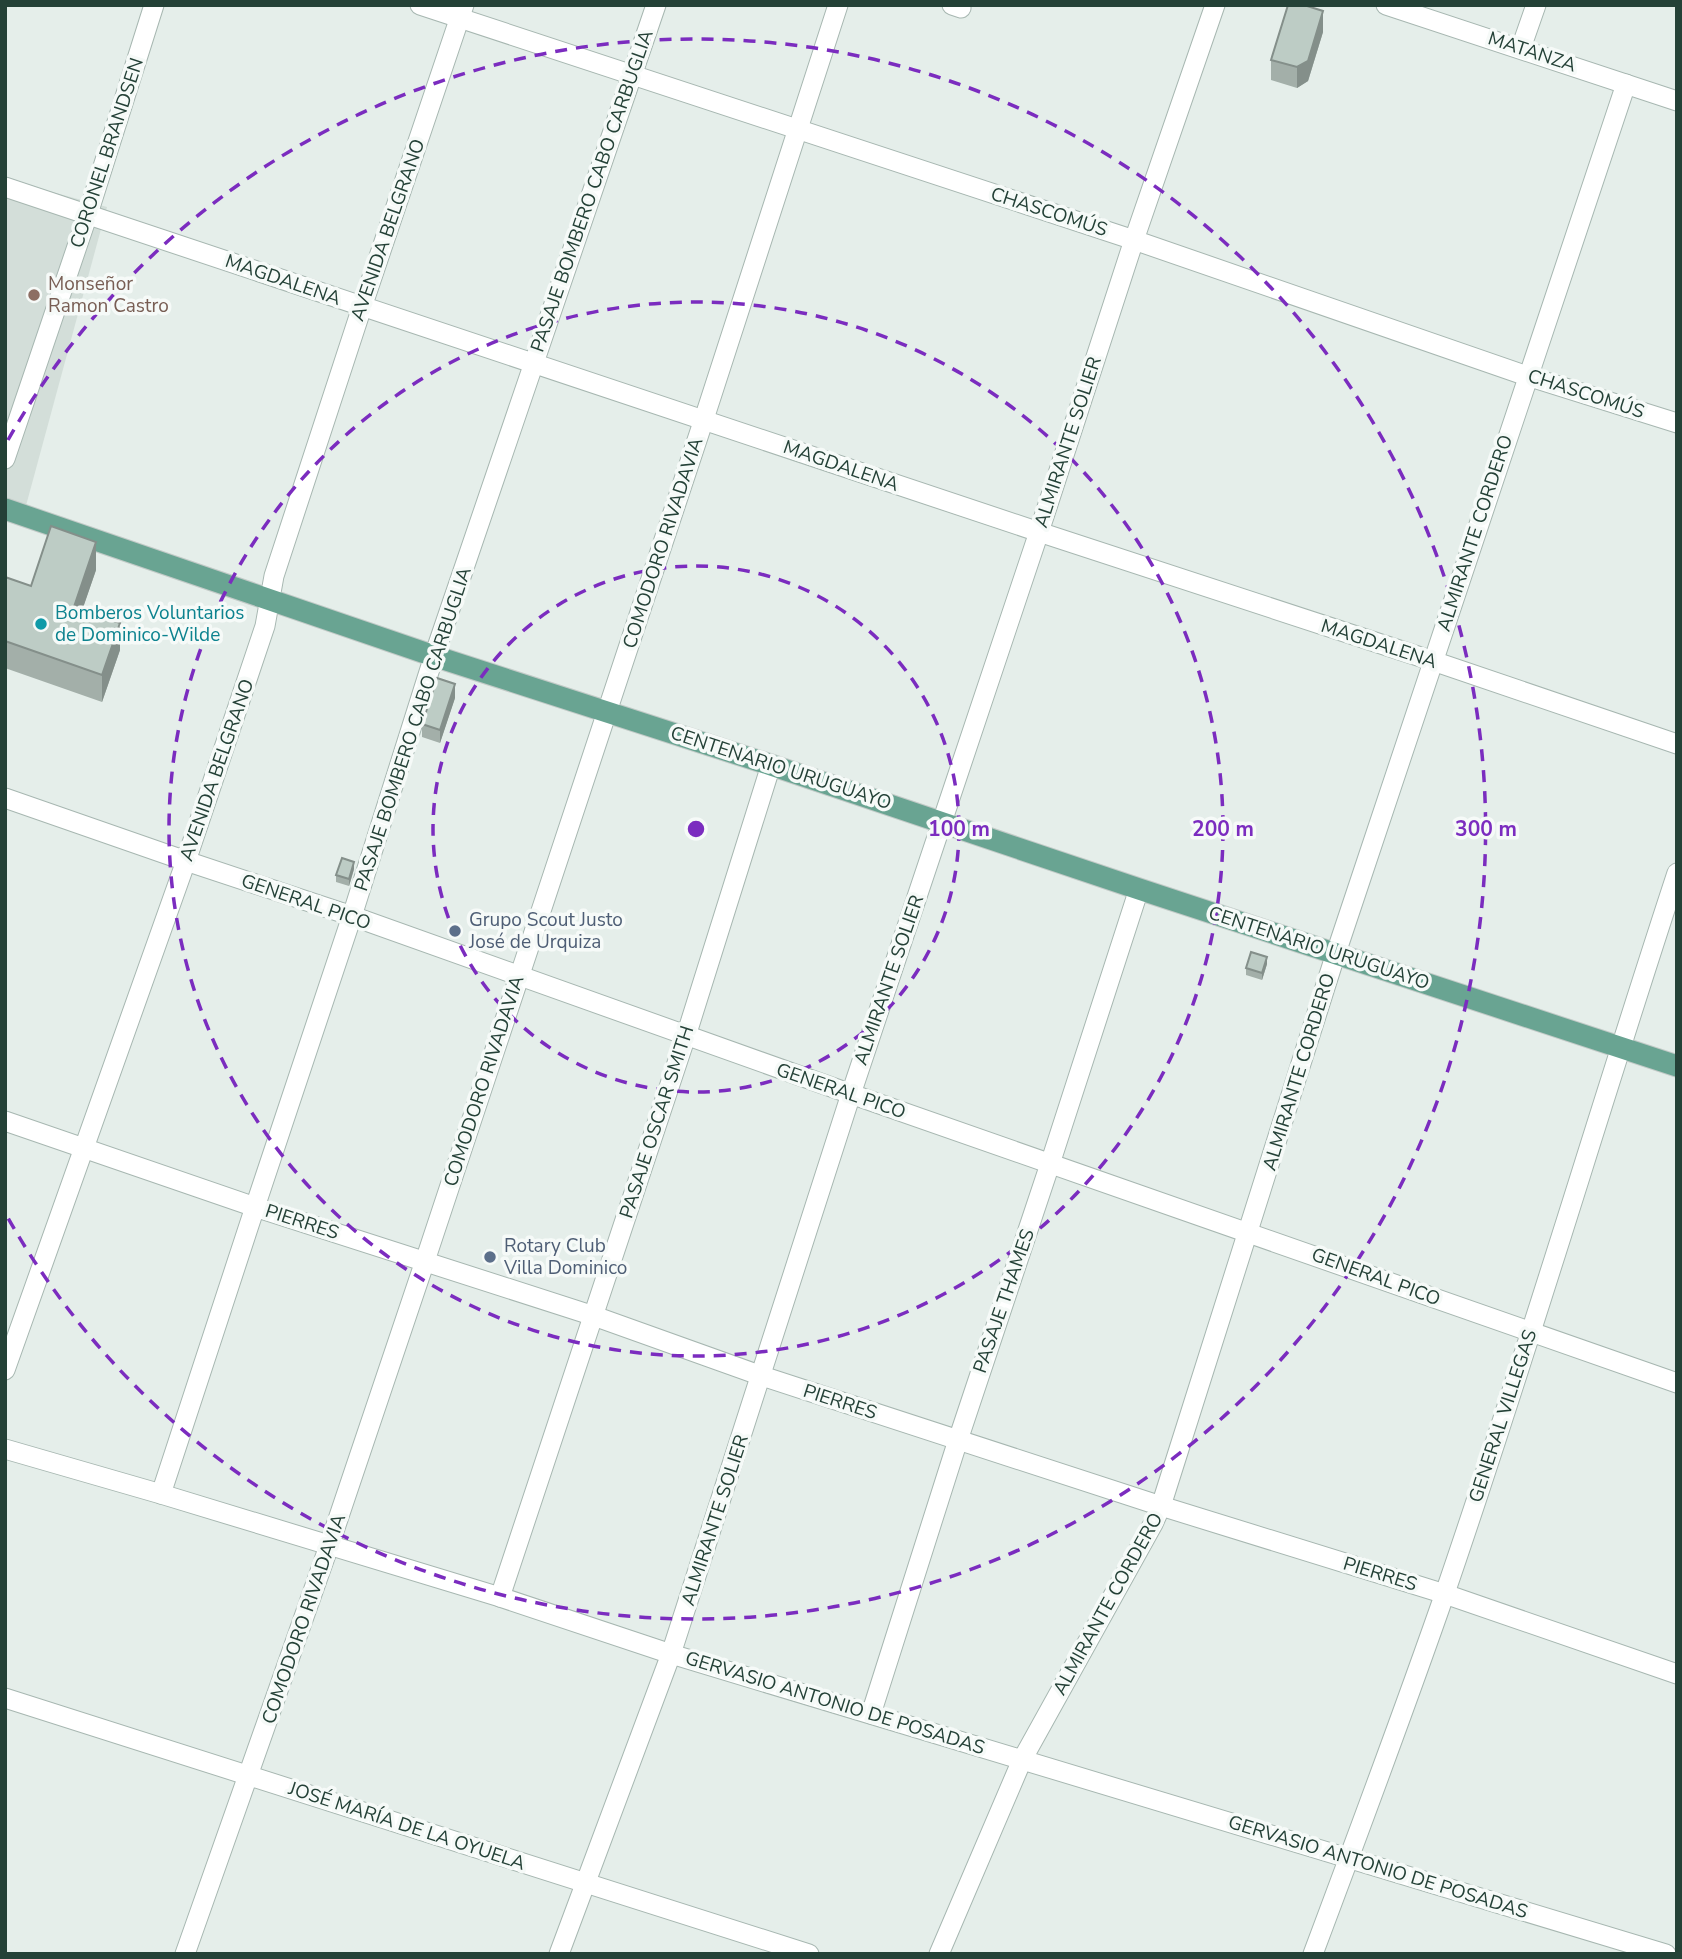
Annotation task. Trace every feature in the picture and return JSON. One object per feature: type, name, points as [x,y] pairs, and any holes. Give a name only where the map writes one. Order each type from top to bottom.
[{"type":"main road","name":"CENTENARIO URUGUAYO","points":[[5,509],[434,656],[1677,1066]]},
{"type":"street","name":"CORONEL BRANDSEN","points":[[5,458],[88,214],[154,5]]},
{"type":"street","name":"CHASCOMÚS","points":[[420,5],[462,12],[634,75],[1134,240],[1527,376],[1677,424]]},
{"type":"street","name":"PASAJE BOMBERO CABO CARBUGLIA","points":[[161,1494],[352,916],[434,656],[656,5]]},
{"type":"street","name":"COMODORO RIVADAVIA","points":[[185,1954],[329,1546],[425,1261],[838,5]]},
{"type":"street","name":"ALMIRANTE SOLIER","points":[[559,1954],[671,1654],[851,1094],[1040,532],[1134,240],[1215,5]]},
{"type":"street","name":"MATANZA","points":[[1386,5],[1677,101]]},
{"type":"street","points":[[1521,48],[1536,5]]},
{"type":"street","name":"AVENIDA BELGRANO","points":[[5,1370],[186,861],[265,626],[274,576],[462,12]]},
{"type":"street","name":"ALMIRANTE CORDERO","points":[[939,1954],[1022,1760],[1161,1506],[1336,953],[1626,84]]},
{"type":"street","name":"MAGDALENA","points":[[5,187],[1677,744]]},
{"type":"street","name":"PASAJE OSCAR SMITH","points":[[500,1597],[686,1036],[771,765]]},
{"type":"street","name":"GENERAL PICO","points":[[5,798],[352,916],[686,1036],[1677,1383]]},
{"type":"street","name":"GENERAL VILLEGAS","points":[[1313,1954],[1445,1594],[1677,873]]},
{"type":"street","name":"PASAJE THAMES","points":[[872,1714],[958,1440],[1139,889]]},
{"type":"street","name":"PIERRES","points":[[5,1121],[255,1207],[594,1316],[762,1376],[1161,1506],[1445,1594],[1677,1674]]},
{"type":"street","name":"GERVASIO ANTONIO DE POSADAS","points":[[5,1449],[500,1597],[671,1654],[1666,1954]]},
{"type":"street","name":"JOSÉ MARÍA DE LA OYUELA","points":[[5,1698],[809,1954]]},
{"type":"shaded area","points":[[5,179],[107,207],[24,513],[5,506]]},
{"type":"building","points":[[1288,5],[1304,5],[1323,11],[1308,61],[1297,67],[1271,60]]},
{"type":"building","name":"Bomberos Voluntarios de Dominico-Wilde","points":[[51,526],[96,542],[74,607],[120,623],[102,675],[5,641],[5,577],[31,586]]},
{"type":"building","points":[[437,678],[455,684],[440,730],[422,724]]},
{"type":"building","points":[[342,858],[354,862],[349,879],[336,875]]},
{"type":"building","points":[[1251,952],[1267,957],[1262,973],[1246,968]]},
{"type":"place","name":"Monseñor Ramon Castro","points":[[34,295]]},
{"type":"place","name":"Bomberos Voluntarios de Dominico-Wilde","points":[[41,624]]},
{"type":"place","name":"Grupo Scout Justo José de Urquiza","points":[[455,931]]},
{"type":"place","name":"Rotary Club Villa Dominico","points":[[490,1257]]}]
